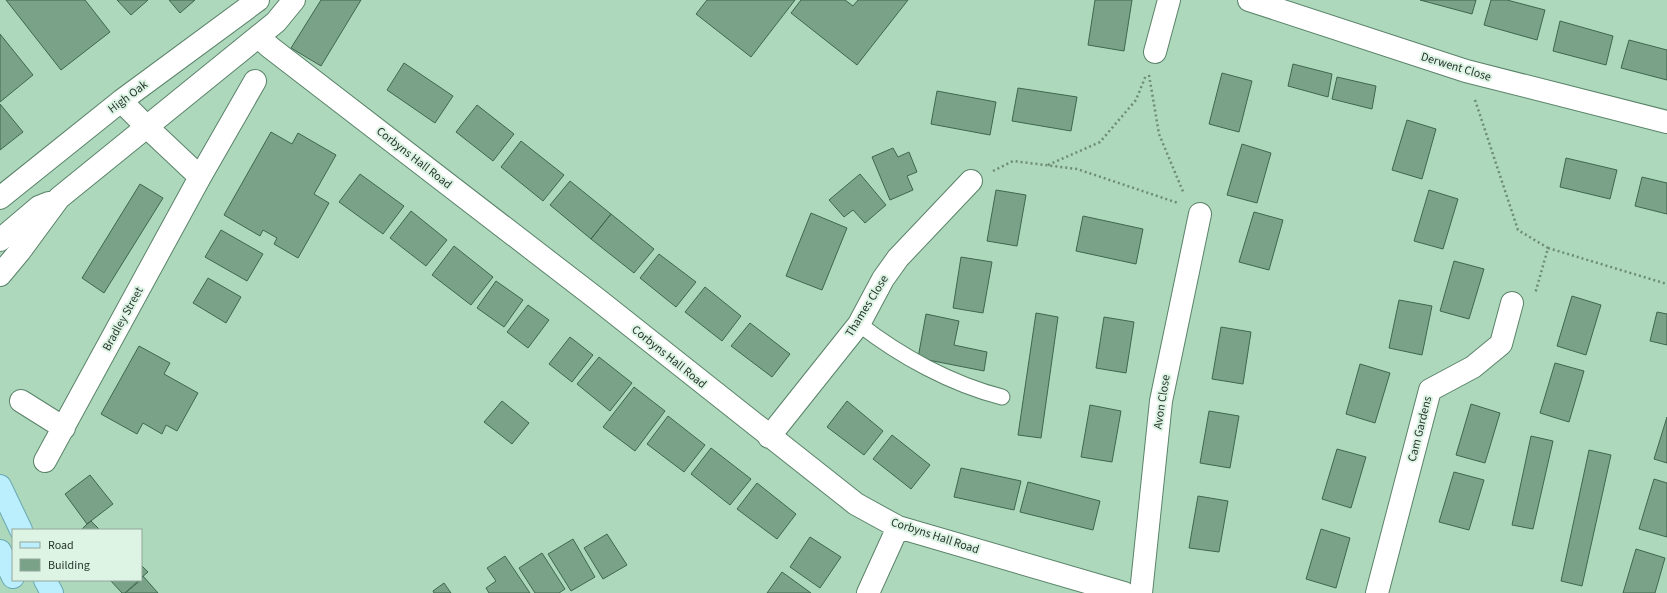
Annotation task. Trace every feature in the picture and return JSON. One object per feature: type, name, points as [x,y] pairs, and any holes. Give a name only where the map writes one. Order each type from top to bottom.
[{"type":"main road","points":[[0,486],[21,529]]},
{"type":"main road","points":[[0,551],[12,575]]},
{"type":"main road","points":[[15,581],[21,593]]},
{"type":"main road","points":[[46,581],[52,593]]},
{"type":"street","name":"High Oak","points":[[0,198],[122,101],[258,0]]},
{"type":"street","points":[[0,240],[39,207],[59,198],[148,128],[276,22],[294,0]]},
{"type":"street","points":[[1155,52],[1169,0]]},
{"type":"street","name":"Derwent Close","points":[[1249,0],[1466,71],[1667,122]]},
{"type":"street","name":"Corbyns Hall Road","points":[[237,16],[258,37],[284,58],[597,299],[769,437],[856,504],[898,527],[1124,593]]},
{"type":"street","name":"Bradley Street","points":[[45,461],[200,177],[255,81]]},
{"type":"street","points":[[122,101],[200,177]]},
{"type":"street","name":"Thames Close","points":[[769,437],[859,324],[883,279],[898,258],[971,182]]},
{"type":"street","points":[[0,275],[20,251],[59,198]]},
{"type":"street","name":"Avon Close","points":[[1141,593],[1161,401],[1194,210]]},
{"type":"street","name":"Cam Gardens","points":[[1377,593],[1430,390],[1473,367],[1501,344],[1512,303]]},
{"type":"street","points":[[21,401],[64,428]]},
{"type":"street","points":[[868,593],[898,527]]},
{"type":"lane","points":[[859,324],[881,341],[907,357],[969,386],[1002,397]]},
{"type":"path","points":[[1048,165],[1100,142],[1136,100],[1148,70],[1159,134],[1194,210]]},
{"type":"path","points":[[1466,71],[1518,230],[1548,248],[1667,284]]},
{"type":"path","points":[[971,182],[1013,161],[1048,165],[1077,169],[1194,210]]},
{"type":"path","points":[[1512,303],[1532,307],[1548,248]]},
{"type":"building","points":[[6,0],[85,0],[110,32],[61,70]]},
{"type":"building","points":[[117,0],[148,0],[131,15]]},
{"type":"building","points":[[169,0],[195,0],[180,13]]},
{"type":"building","points":[[321,0],[361,0],[321,66],[291,48]]},
{"type":"building","points":[[707,0],[795,0],[751,57],[696,14]]},
{"type":"building","points":[[801,0],[845,0],[853,6],[858,0],[908,0],[857,65],[791,13]]},
{"type":"building","points":[[1095,0],[1132,0],[1124,51],[1088,45]]},
{"type":"building","points":[[1420,0],[1476,0],[1472,14]]},
{"type":"building","points":[[1491,0],[1507,0],[1545,10],[1537,40],[1484,25]]},
{"type":"building","points":[[1560,21],[1613,36],[1606,65],[1553,51]]},
{"type":"building","points":[[0,34],[33,75],[0,102]]},
{"type":"building","points":[[1629,40],[1667,50],[1667,80],[1621,68]]},
{"type":"building","points":[[404,63],[453,96],[435,123],[387,90]]},
{"type":"building","points":[[1293,64],[1332,74],[1328,97],[1288,86]]},
{"type":"building","points":[[1222,73],[1252,81],[1239,132],[1209,124]]},
{"type":"building","points":[[1337,77],[1376,86],[1372,109],[1332,99]]},
{"type":"building","points":[[1018,88],[1077,97],[1071,131],[1012,121]]},
{"type":"building","points":[[937,91],[996,102],[990,135],[931,124]]},
{"type":"building","points":[[0,104],[23,132],[0,150]]},
{"type":"building","points":[[477,105],[514,134],[493,161],[456,132]]},
{"type":"building","points":[[1407,120],[1436,129],[1422,179],[1392,170]]},
{"type":"building","points":[[271,132],[292,144],[298,133],[336,155],[314,194],[329,203],[298,258],[274,244],[277,238],[263,230],[260,236],[224,215]]},
{"type":"building","points":[[521,141],[564,175],[543,201],[501,167]]},
{"type":"building","points":[[1242,144],[1271,153],[1257,203],[1227,195]]},
{"type":"building","points":[[893,148],[898,157],[909,152],[917,172],[907,176],[913,190],[890,200],[872,157]]},
{"type":"building","points":[[1566,158],[1617,170],[1610,199],[1560,187]]},
{"type":"building","points":[[360,174],[404,206],[383,234],[339,202]]},
{"type":"building","points":[[860,174],[886,205],[865,223],[853,210],[844,217],[829,200]]},
{"type":"building","points":[[1642,177],[1667,183],[1667,214],[1635,206]]},
{"type":"building","points":[[570,181],[611,214],[591,239],[550,205]]},
{"type":"building","points":[[140,184],[163,198],[104,293],[82,278]]},
{"type":"building","points":[[996,190],[1026,195],[1017,246],[987,241]]},
{"type":"building","points":[[1429,190],[1458,199],[1443,249],[1414,241]]},
{"type":"building","points":[[411,211],[447,240],[426,266],[390,238]]},
{"type":"building","points":[[1254,212],[1283,220],[1269,270],[1239,262]]},
{"type":"building","points":[[811,213],[847,228],[822,290],[786,276]]},
{"type":"building","points":[[611,214],[654,249],[634,273],[591,239]]},
{"type":"building","points":[[1083,216],[1143,229],[1136,264],[1076,251]]},
{"type":"building","points":[[221,230],[263,254],[247,281],[205,257]]},
{"type":"building","points":[[454,246],[493,277],[471,305],[432,275]]},
{"type":"building","points":[[659,254],[696,282],[676,307],[640,278]]},
{"type":"building","points":[[961,257],[992,262],[983,313],[953,308]]},
{"type":"building","points":[[1454,261],[1484,269],[1469,319],[1440,311]]},
{"type":"building","points":[[208,278],[241,297],[226,323],[193,303]]},
{"type":"building","points":[[496,281],[523,300],[504,327],[477,308]]},
{"type":"building","points":[[705,287],[741,316],[722,341],[685,312]]},
{"type":"building","points":[[1572,296],[1601,305],[1586,355],[1557,346]]},
{"type":"building","points":[[1399,300],[1432,306],[1422,355],[1389,348]]},
{"type":"building","points":[[528,305],[549,320],[528,348],[507,332]]},
{"type":"building","points":[[1657,312],[1667,314],[1667,345],[1650,341]]},
{"type":"building","points":[[1036,313],[1058,317],[1041,438],[1018,435]]},
{"type":"building","points":[[926,314],[959,321],[954,345],[987,352],[984,371],[918,358]]},
{"type":"building","points":[[1104,317],[1134,322],[1126,373],[1096,368]]},
{"type":"building","points":[[750,323],[790,354],[772,377],[731,346]]},
{"type":"building","points":[[1221,327],[1251,332],[1243,384],[1212,379]]},
{"type":"building","points":[[570,337],[593,355],[572,382],[549,364]]},
{"type":"building","points":[[139,346],[170,363],[164,374],[198,393],[177,431],[166,425],[162,434],[143,423],[137,434],[101,414]]},
{"type":"building","points":[[599,357],[632,383],[610,411],[577,384]]},
{"type":"building","points":[[1555,363],[1584,371],[1569,422],[1540,413]]},
{"type":"building","points":[[1360,364],[1390,373],[1375,423],[1346,414]]},
{"type":"building","points":[[634,387],[665,411],[635,451],[603,427]]},
{"type":"building","points":[[502,401],[529,423],[512,444],[484,422]]},
{"type":"building","points":[[847,401],[883,431],[864,455],[827,427]]},
{"type":"building","points":[[1471,404],[1500,413],[1485,463],[1456,455]]},
{"type":"building","points":[[1090,405],[1121,411],[1112,462],[1081,457]]},
{"type":"building","points":[[1209,411],[1239,416],[1230,468],[1200,463]]},
{"type":"building","points":[[668,416],[705,445],[684,472],[647,444]]},
{"type":"building","points":[[1667,417],[1667,463],[1654,459]]},
{"type":"building","points":[[892,435],[930,465],[911,489],[873,459]]},
{"type":"building","points":[[1531,436],[1553,441],[1533,529],[1512,525]]},
{"type":"building","points":[[711,448],[751,479],[730,505],[691,474]]},
{"type":"building","points":[[1337,449],[1366,457],[1351,508],[1322,499]]},
{"type":"building","points":[[1589,450],[1611,455],[1582,586],[1561,581]]},
{"type":"building","points":[[961,468],[1021,481],[1014,510],[954,497]]},
{"type":"building","points":[[1454,472],[1484,480],[1469,530],[1439,522]]},
{"type":"building","points":[[90,475],[113,504],[87,524],[65,494]]},
{"type":"building","points":[[1654,479],[1667,483],[1667,537],[1639,529]]},
{"type":"building","points":[[1028,482],[1100,501],[1093,530],[1020,512]]},
{"type":"building","points":[[757,483],[796,514],[777,539],[737,509]]},
{"type":"building","points":[[1198,496],[1228,501],[1219,552],[1189,548]]},
{"type":"building","points":[[91,521],[99,529],[82,529]]},
{"type":"building","points":[[1321,529],[1350,538],[1336,588],[1306,579]]},
{"type":"building","points":[[607,534],[627,565],[603,579],[584,548]]},
{"type":"building","points":[[810,537],[841,557],[820,588],[790,567]]},
{"type":"building","points":[[573,539],[595,577],[571,591],[548,554]]},
{"type":"building","points":[[1636,549],[1665,558],[1655,593],[1623,593]]},
{"type":"building","points":[[542,553],[565,589],[559,593],[535,593],[519,568]]},
{"type":"building","points":[[505,556],[530,593],[489,593],[486,588],[496,581],[487,568]]},
{"type":"building","points":[[142,566],[148,572],[142,577]]},
{"type":"building","points":[[782,572],[811,593],[767,593]]},
{"type":"building","points":[[143,576],[158,593],[125,593],[140,581],[142,581]]},
{"type":"building","points":[[111,581],[138,581],[125,593],[122,593]]},
{"type":"building","points":[[444,583],[451,593],[434,593],[433,591]]}]
